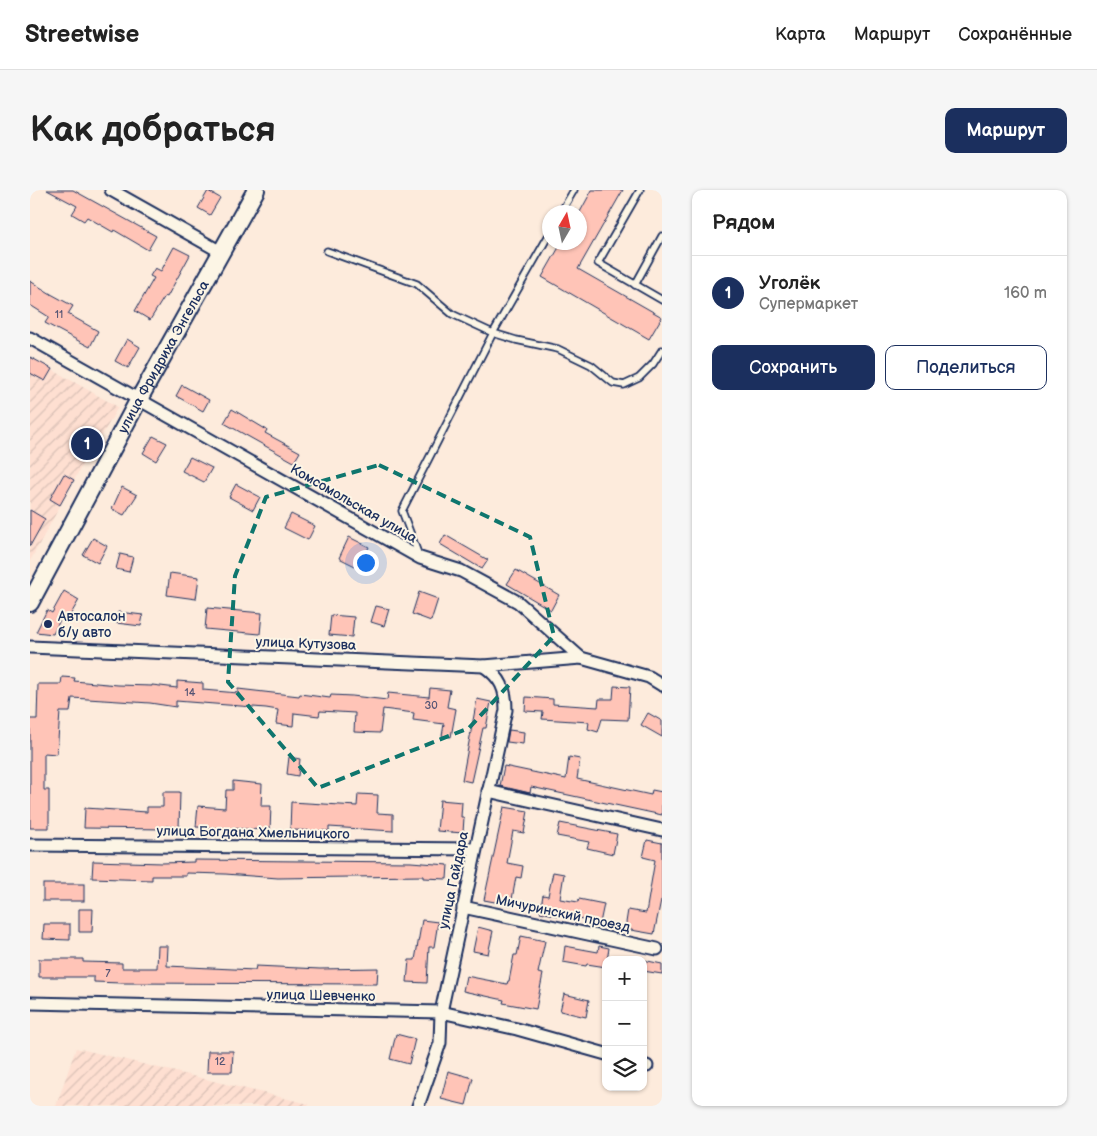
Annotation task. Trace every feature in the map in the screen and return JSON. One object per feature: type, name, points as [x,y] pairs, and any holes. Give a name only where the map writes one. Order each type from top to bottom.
[{"type":"main road","name":"улица Фридриха Энгельса","points":[[30,603],[139,399],[256,190]]},
{"type":"street","points":[[111,190],[221,252]]},
{"type":"street","name":"Комсомольская улица","points":[[30,338],[420,558],[461,570],[518,602],[581,658],[649,677],[662,685]]},
{"type":"street","name":"улица Кутузова","points":[[30,647],[484,666],[581,658]]},
{"type":"street","name":"улица Гайдара","points":[[418,1106],[440,1043],[441,1012],[506,710],[506,697],[496,675],[484,666]]},
{"type":"street","points":[[488,791],[662,830]]},
{"type":"street","name":"улица Богдана Хмельницкого","points":[[30,845],[475,849]]},
{"type":"street","name":"Мичуринский проезд","points":[[463,907],[659,948]]},
{"type":"street","name":"улица Шевченко","points":[[30,1003],[441,1012],[517,1029],[602,1053]]},
{"type":"lane","points":[[566,205],[574,190]]},
{"type":"lane","points":[[640,190],[598,263],[662,300]]},
{"type":"lane","points":[[635,284],[662,236]]},
{"type":"lane","points":[[420,558],[402,510],[493,333],[542,248]]},
{"type":"lane","points":[[327,251],[417,284],[452,314],[493,333],[558,349],[591,365],[614,384],[624,385],[638,378],[653,364],[662,350]]},
{"type":"highlighted area","points":[[379,465],[530,537],[554,636],[469,728],[318,788],[228,682],[235,576],[266,497]]},
{"type":"shaded area","points":[[30,357],[118,407],[100,439],[97,438],[30,561]]},
{"type":"shaded area","points":[[76,1048],[309,1104],[308,1106],[56,1106]]},
{"type":"building","points":[[47,190],[73,190],[156,236],[148,250],[87,217],[84,221],[72,214],[77,206]]},
{"type":"building","points":[[592,190],[623,190],[578,269],[662,317],[649,339],[542,277],[557,250],[587,250],[587,205],[584,205]]},
{"type":"building","points":[[208,191],[220,198],[210,215],[198,208]]},
{"type":"building","points":[[174,247],[190,255],[167,297],[165,296],[150,320],[135,311],[154,278],[150,276],[155,268],[161,271]]},
{"type":"building","points":[[30,281],[73,306],[68,314],[98,331],[90,347],[45,323],[49,317],[30,305]]},
{"type":"building","points":[[127,339],[140,347],[128,368],[115,361]]},
{"type":"building","points":[[30,357],[52,369],[45,381],[30,373]]},
{"type":"building","points":[[182,385],[209,400],[203,411],[176,396]]},
{"type":"building","points":[[232,409],[267,430],[265,433],[300,452],[294,462],[224,423]]},
{"type":"building","points":[[86,431],[98,438],[87,457],[75,450]]},
{"type":"building","points":[[153,436],[167,443],[156,461],[143,453]]},
{"type":"building","points":[[190,457],[212,468],[204,482],[182,471]]},
{"type":"building","points":[[64,474],[74,480],[60,505],[50,499]]},
{"type":"building","points":[[236,484],[260,497],[253,510],[229,497]]},
{"type":"building","points":[[122,487],[137,495],[124,515],[112,509]]},
{"type":"building","points":[[30,510],[45,519],[30,546]]},
{"type":"building","points":[[291,514],[315,526],[308,540],[284,528]]},
{"type":"building","points":[[445,535],[488,560],[482,569],[440,544]]},
{"type":"building","points":[[349,537],[369,547],[359,568],[339,558]]},
{"type":"building","points":[[93,538],[107,546],[98,563],[83,555]]},
{"type":"building","points":[[120,554],[133,557],[129,572],[116,569]]},
{"type":"building","points":[[516,570],[559,595],[551,610],[507,584]]},
{"type":"building","points":[[170,573],[199,577],[196,599],[167,595]]},
{"type":"building","points":[[64,591],[79,600],[68,619],[62,616],[53,634],[36,632],[47,610],[52,613]]},
{"type":"building","points":[[419,592],[438,599],[431,621],[412,614]]},
{"type":"building","points":[[376,606],[389,609],[384,626],[371,622]]},
{"type":"building","points":[[207,608],[262,613],[260,634],[205,629]]},
{"type":"building","points":[[118,612],[143,615],[141,626],[116,623]]},
{"type":"building","points":[[331,615],[354,617],[352,637],[329,635]]},
{"type":"building","points":[[62,677],[75,678],[74,681],[177,688],[177,681],[203,683],[203,690],[238,693],[238,689],[299,696],[300,694],[330,698],[331,695],[387,700],[388,693],[429,697],[430,688],[450,690],[447,707],[456,709],[451,737],[442,736],[444,724],[413,720],[414,713],[383,709],[380,733],[354,732],[355,713],[320,711],[319,716],[294,713],[293,726],[276,724],[278,710],[266,708],[176,701],[176,707],[150,703],[72,698],[70,712],[60,712],[57,754],[44,753],[44,790],[49,790],[49,828],[30,828],[30,719],[37,719],[38,684],[61,684]]},
{"type":"building","points":[[614,686],[630,687],[628,720],[602,719],[598,732],[588,729],[589,722],[542,719],[543,712],[525,711],[526,697],[553,699],[553,704],[598,707],[599,699],[613,699]]},
{"type":"building","points":[[477,699],[491,702],[471,782],[462,780]]},
{"type":"building","points":[[648,713],[662,721],[662,737],[641,725]]},
{"type":"building","points":[[509,730],[524,732],[523,744],[507,742]]},
{"type":"building","points":[[289,757],[300,759],[298,776],[287,774]]},
{"type":"building","points":[[569,757],[580,759],[577,779],[651,795],[652,790],[662,792],[662,815],[531,787],[530,793],[500,786],[504,766],[566,779]]},
{"type":"building","points":[[233,781],[262,784],[261,806],[271,806],[270,830],[196,827],[198,806],[225,808],[226,790],[233,790]]},
{"type":"building","points":[[163,792],[180,792],[179,828],[166,826],[166,829],[84,828],[85,808],[147,812],[147,807],[163,807]]},
{"type":"building","points":[[358,794],[378,795],[377,813],[393,814],[393,831],[329,827],[329,831],[290,830],[291,802],[357,806]]},
{"type":"building","points":[[440,800],[462,802],[461,817],[464,817],[463,833],[437,831]]},
{"type":"building","points":[[504,807],[528,811],[524,833],[513,831],[507,863],[523,866],[521,878],[516,877],[511,905],[484,900]]},
{"type":"building","points":[[560,823],[617,834],[613,854],[587,848],[589,842],[557,836]]},
{"type":"building","points":[[647,840],[662,843],[662,900],[654,934],[625,929],[628,910],[646,913],[655,860],[643,857]]},
{"type":"building","points":[[194,860],[411,862],[448,865],[447,879],[423,878],[423,876],[278,878],[186,873],[186,876],[152,876],[152,880],[92,878],[93,861],[162,863],[194,862]]},
{"type":"building","points":[[553,872],[564,874],[560,899],[578,902],[579,899],[604,904],[600,923],[565,915],[565,917],[540,912],[543,895],[548,896]]},
{"type":"building","points":[[43,884],[84,884],[84,901],[43,901]]},
{"type":"building","points":[[79,909],[93,909],[92,932],[79,932]]},
{"type":"building","points":[[422,920],[438,922],[434,947],[429,947],[427,983],[407,982],[409,960],[415,960]]},
{"type":"building","points":[[44,924],[70,924],[70,940],[43,939]]},
{"type":"building","points":[[478,927],[493,931],[488,954],[473,951]]},
{"type":"building","points":[[521,936],[545,941],[538,973],[543,974],[536,1009],[503,1003],[504,1000],[463,991],[466,976],[507,984]]},
{"type":"building","points":[[158,946],[168,946],[167,966],[255,970],[256,966],[320,969],[378,968],[377,984],[121,983],[94,982],[94,977],[39,977],[39,959],[83,959],[83,962],[122,963],[122,968],[157,968]]},
{"type":"building","points":[[565,946],[598,952],[599,946],[609,948],[608,956],[602,956],[602,966],[563,962]]},
{"type":"building","points":[[647,961],[662,964],[662,974],[647,972]]},
{"type":"building","points":[[564,994],[589,1000],[586,1017],[560,1011]]},
{"type":"building","points":[[396,1034],[415,1039],[409,1064],[390,1059]]},
{"type":"building","points":[[208,1051],[233,1051],[232,1072],[207,1072]]},
{"type":"building","points":[[448,1071],[473,1078],[466,1105],[441,1099]]},
{"type":"place","name":"Уголёк","points":[[87,444]]},
{"type":"place","name":"Автосалон б/у авто","points":[[48,624]]}]
